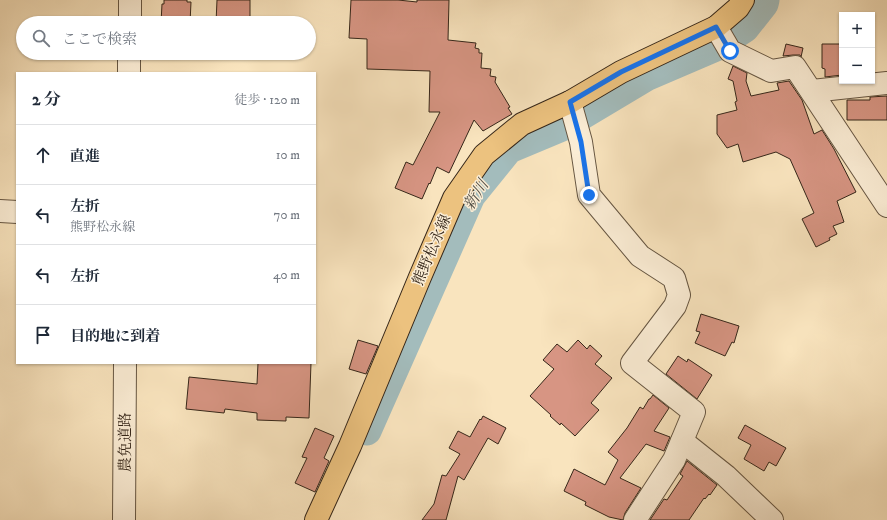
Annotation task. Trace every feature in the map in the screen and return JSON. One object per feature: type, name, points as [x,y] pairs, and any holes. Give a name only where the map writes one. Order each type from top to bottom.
[{"type":"main road","name":"熊野松永線","points":[[316,520],[350,446],[454,198],[484,155],[522,124],[570,102],[621,72],[716,27],[738,8],[743,0]]},
{"type":"street","points":[[130,0],[130,16]]},
{"type":"street","points":[[716,27],[730,51],[771,71],[796,67],[887,206]]},
{"type":"street","points":[[129,60],[129,72]]},
{"type":"street","points":[[812,91],[887,83]]},
{"type":"street","points":[[570,102],[581,142],[589,195],[640,256],[674,278],[679,295],[674,306],[632,363],[694,412],[674,460],[635,520]]},
{"type":"street","points":[[0,211],[16,212]]},
{"type":"street","name":"農免道路","points":[[124,520],[125,364]]},
{"type":"street","points":[[682,441],[726,476],[772,520]]},
{"type":"building","points":[[164,0],[187,0],[187,2],[191,2],[190,16],[161,16],[162,4],[164,4]]},
{"type":"building","points":[[217,0],[250,0],[250,16],[216,16]]},
{"type":"building","points":[[351,0],[398,0],[417,2],[417,0],[449,0],[448,40],[476,43],[475,48],[479,49],[479,53],[482,53],[481,68],[491,69],[490,76],[496,77],[495,82],[510,107],[508,108],[512,114],[483,131],[474,120],[449,173],[437,167],[422,199],[395,188],[406,162],[413,165],[440,112],[429,112],[430,71],[367,69],[367,39],[349,38]]},
{"type":"building","points":[[786,44],[803,48],[801,57],[800,55],[783,56]]},
{"type":"building","points":[[822,44],[839,44],[839,75],[825,77],[825,69],[822,68]]},
{"type":"building","points":[[733,66],[747,73],[746,81],[751,96],[779,90],[777,83],[789,81],[802,100],[814,134],[822,130],[834,149],[856,192],[837,201],[844,222],[833,226],[837,234],[829,238],[830,240],[816,247],[802,219],[814,213],[790,159],[776,152],[743,162],[738,144],[727,148],[717,134],[717,115],[737,110],[735,102],[737,101],[733,81],[728,79]]},
{"type":"building","points":[[887,96],[887,120],[847,120],[847,100],[870,100],[870,97]]},
{"type":"building","points":[[701,314],[739,326],[734,343],[732,342],[725,356],[695,343],[700,332],[696,331]]},
{"type":"building","points":[[358,340],[378,346],[366,374],[349,369]]},
{"type":"building","points":[[578,340],[587,349],[590,345],[602,356],[595,364],[612,378],[591,403],[599,410],[575,436],[561,423],[560,425],[530,396],[554,369],[543,360],[557,344],[567,352]]},
{"type":"building","points":[[678,356],[687,362],[688,359],[712,375],[697,399],[666,374]]},
{"type":"building","points":[[258,364],[311,364],[309,418],[286,417],[286,421],[257,420],[257,413],[225,409],[224,413],[186,409],[189,377],[257,384]]},
{"type":"building","points":[[653,395],[669,408],[654,431],[670,437],[664,451],[646,444],[620,478],[641,488],[625,513],[623,520],[609,517],[585,505],[586,502],[564,491],[574,469],[605,485],[618,460],[608,452],[627,428],[640,407],[643,409]]},
{"type":"building","points":[[483,416],[506,428],[498,444],[488,438],[464,480],[458,476],[446,520],[422,520],[434,504],[442,475],[446,476],[460,454],[449,448],[458,431],[470,437]]},
{"type":"building","points":[[745,425],[786,448],[776,466],[769,462],[764,471],[744,459],[751,445],[738,438]]},
{"type":"building","points":[[315,428],[334,436],[324,458],[329,461],[315,492],[295,483],[307,458],[302,457]]},
{"type":"building","points":[[687,461],[717,485],[710,495],[709,494],[705,499],[704,498],[689,520],[650,520],[664,499],[667,500],[683,476],[680,474]]},
{"type":"waterway","name":"新川","points":[[367,431],[471,196],[509,149],[564,126],[646,77],[716,47],[745,28],[764,4],[765,0]]},
{"type":"route","points":[[589,195],[581,142],[570,102],[621,72],[716,27],[730,51]]}]
